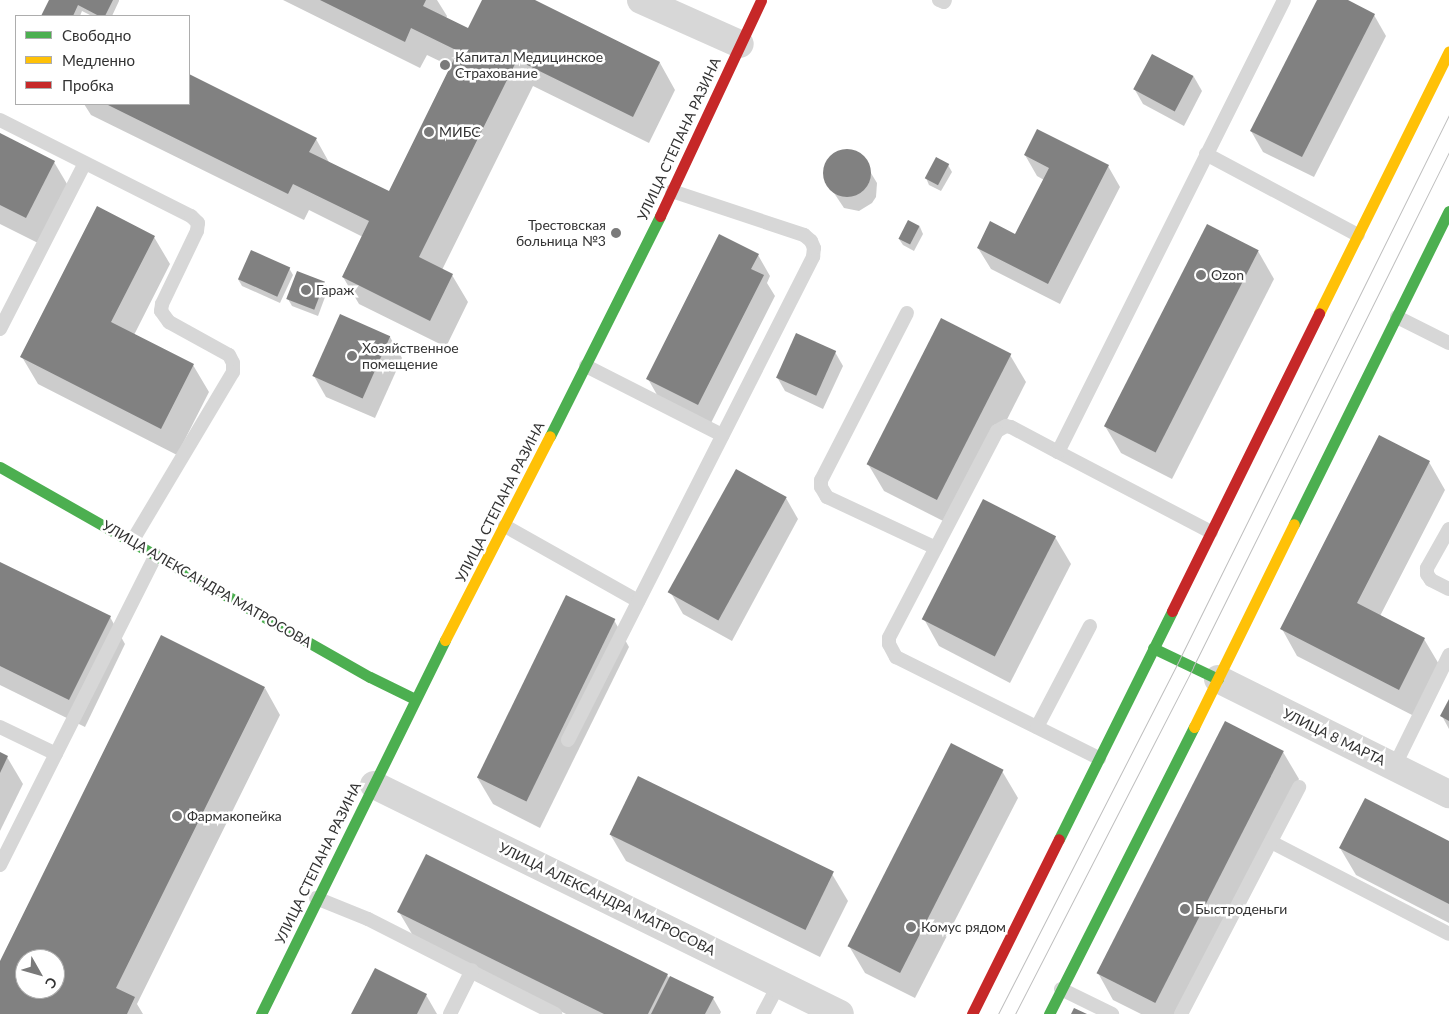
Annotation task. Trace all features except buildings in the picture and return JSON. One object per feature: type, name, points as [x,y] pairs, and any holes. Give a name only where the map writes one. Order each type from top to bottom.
[{"type":"main road","name":"УЛИЦА СТЕПАНА РАЗИНА","points":[[260,1014],[415,699],[586,366],[672,191],[761,0]]},
{"type":"main road","points":[[972,1014],[1449,51]]},
{"type":"main road","points":[[1049,1014],[1218,680],[1449,211]]},
{"type":"main road","name":"УЛИЦА АЛЕКСАНДРА МАТРОСОВА","points":[[0,467],[133,540],[370,677],[415,699]]},
{"type":"main road","points":[[1153,648],[1218,680]]},
{"type":"street","points":[[641,0],[740,44]]},
{"type":"street","name":"УЛИЦА 8 МАРТА","points":[[1218,680],[1449,794]]},
{"type":"street","name":"УЛИЦА АЛЕКСАНДРА МАТРОСОВА","points":[[374,785],[840,1014]]},
{"type":"lane","points":[[939,0],[944,2],[945,0]]},
{"type":"lane","points":[[1058,452],[1284,0]]},
{"type":"lane","points":[[0,120],[196,219],[198,223],[197,231],[162,304],[161,311],[169,322],[229,355],[233,363],[233,372],[133,540]]},
{"type":"lane","points":[[1206,154],[1358,235]]},
{"type":"lane","points":[[0,330],[85,163]]},
{"type":"lane","points":[[568,740],[813,257],[814,248],[811,241],[804,235],[672,191]]},
{"type":"lane","points":[[907,313],[822,480],[821,487],[827,497],[936,548]]},
{"type":"lane","points":[[1397,317],[1449,343]]},
{"type":"lane","points":[[586,366],[722,436]]},
{"type":"lane","points":[[1099,758],[896,657],[890,649],[890,638],[1000,427],[1011,427],[1211,532]]},
{"type":"lane","points":[[505,526],[638,601]]},
{"type":"lane","points":[[1449,529],[1427,568],[1431,580],[1449,589]]},
{"type":"lane","points":[[0,865],[156,555]]},
{"type":"lane","points":[[1037,727],[1090,626]]},
{"type":"lane","points":[[1394,767],[1449,655]]},
{"type":"lane","points":[[0,727],[56,754]]},
{"type":"lane","points":[[1181,1014],[1298,787]]},
{"type":"lane","points":[[1271,842],[1449,934]]},
{"type":"lane","points":[[316,898],[368,920],[472,970],[555,1014]]},
{"type":"lane","points":[[450,1014],[472,970]]},
{"type":"lane","points":[[763,1014],[779,984]]},
{"type":"lane","points":[[1061,989],[1112,1014]]},
{"type":"tram line","points":[[998,1014],[1179,660],[1449,115]]},
{"type":"tram line","points":[[1015,1014],[1193,667],[1449,152]]},
{"type":"traffic: fast","points":[[1294,524],[1449,211]]},
{"type":"traffic: fast","points":[[550,436],[660,216]]},
{"type":"traffic: fast","points":[[0,467],[370,677],[415,699]]},
{"type":"traffic: fast","points":[[1059,839],[1172,611]]},
{"type":"traffic: fast","points":[[261,1014],[445,640]]},
{"type":"traffic: fast","points":[[1153,648],[1218,679]]},
{"type":"traffic: fast","points":[[1049,1014],[1194,727]]},
{"type":"traffic: slow","points":[[1319,313],[1449,51]]},
{"type":"traffic: slow","points":[[445,640],[550,436]]},
{"type":"traffic: slow","points":[[1194,727],[1294,524]]},
{"type":"traffic: jam","points":[[660,216],[761,0]]},
{"type":"traffic: jam","points":[[1172,611],[1319,313]]},
{"type":"traffic: jam","points":[[972,1014],[1059,839]]},
{"type":"place","name":"Капитал Медицинское Страхование","points":[[445,65]]},
{"type":"place","name":"МИБС","points":[[429,132]]},
{"type":"place","name":"Трестовская больница №3","points":[[616,233]]},
{"type":"place","name":"Ozon","points":[[1201,275]]},
{"type":"place","name":"Гараж","points":[[306,290]]},
{"type":"place","name":"Хозяйственное помещение","points":[[352,356]]},
{"type":"place","name":"Фармакопейка","points":[[177,816]]},
{"type":"place","name":"Быстроденьги","points":[[1185,909]]},
{"type":"place","name":"Комус рядом","points":[[911,927]]}]
